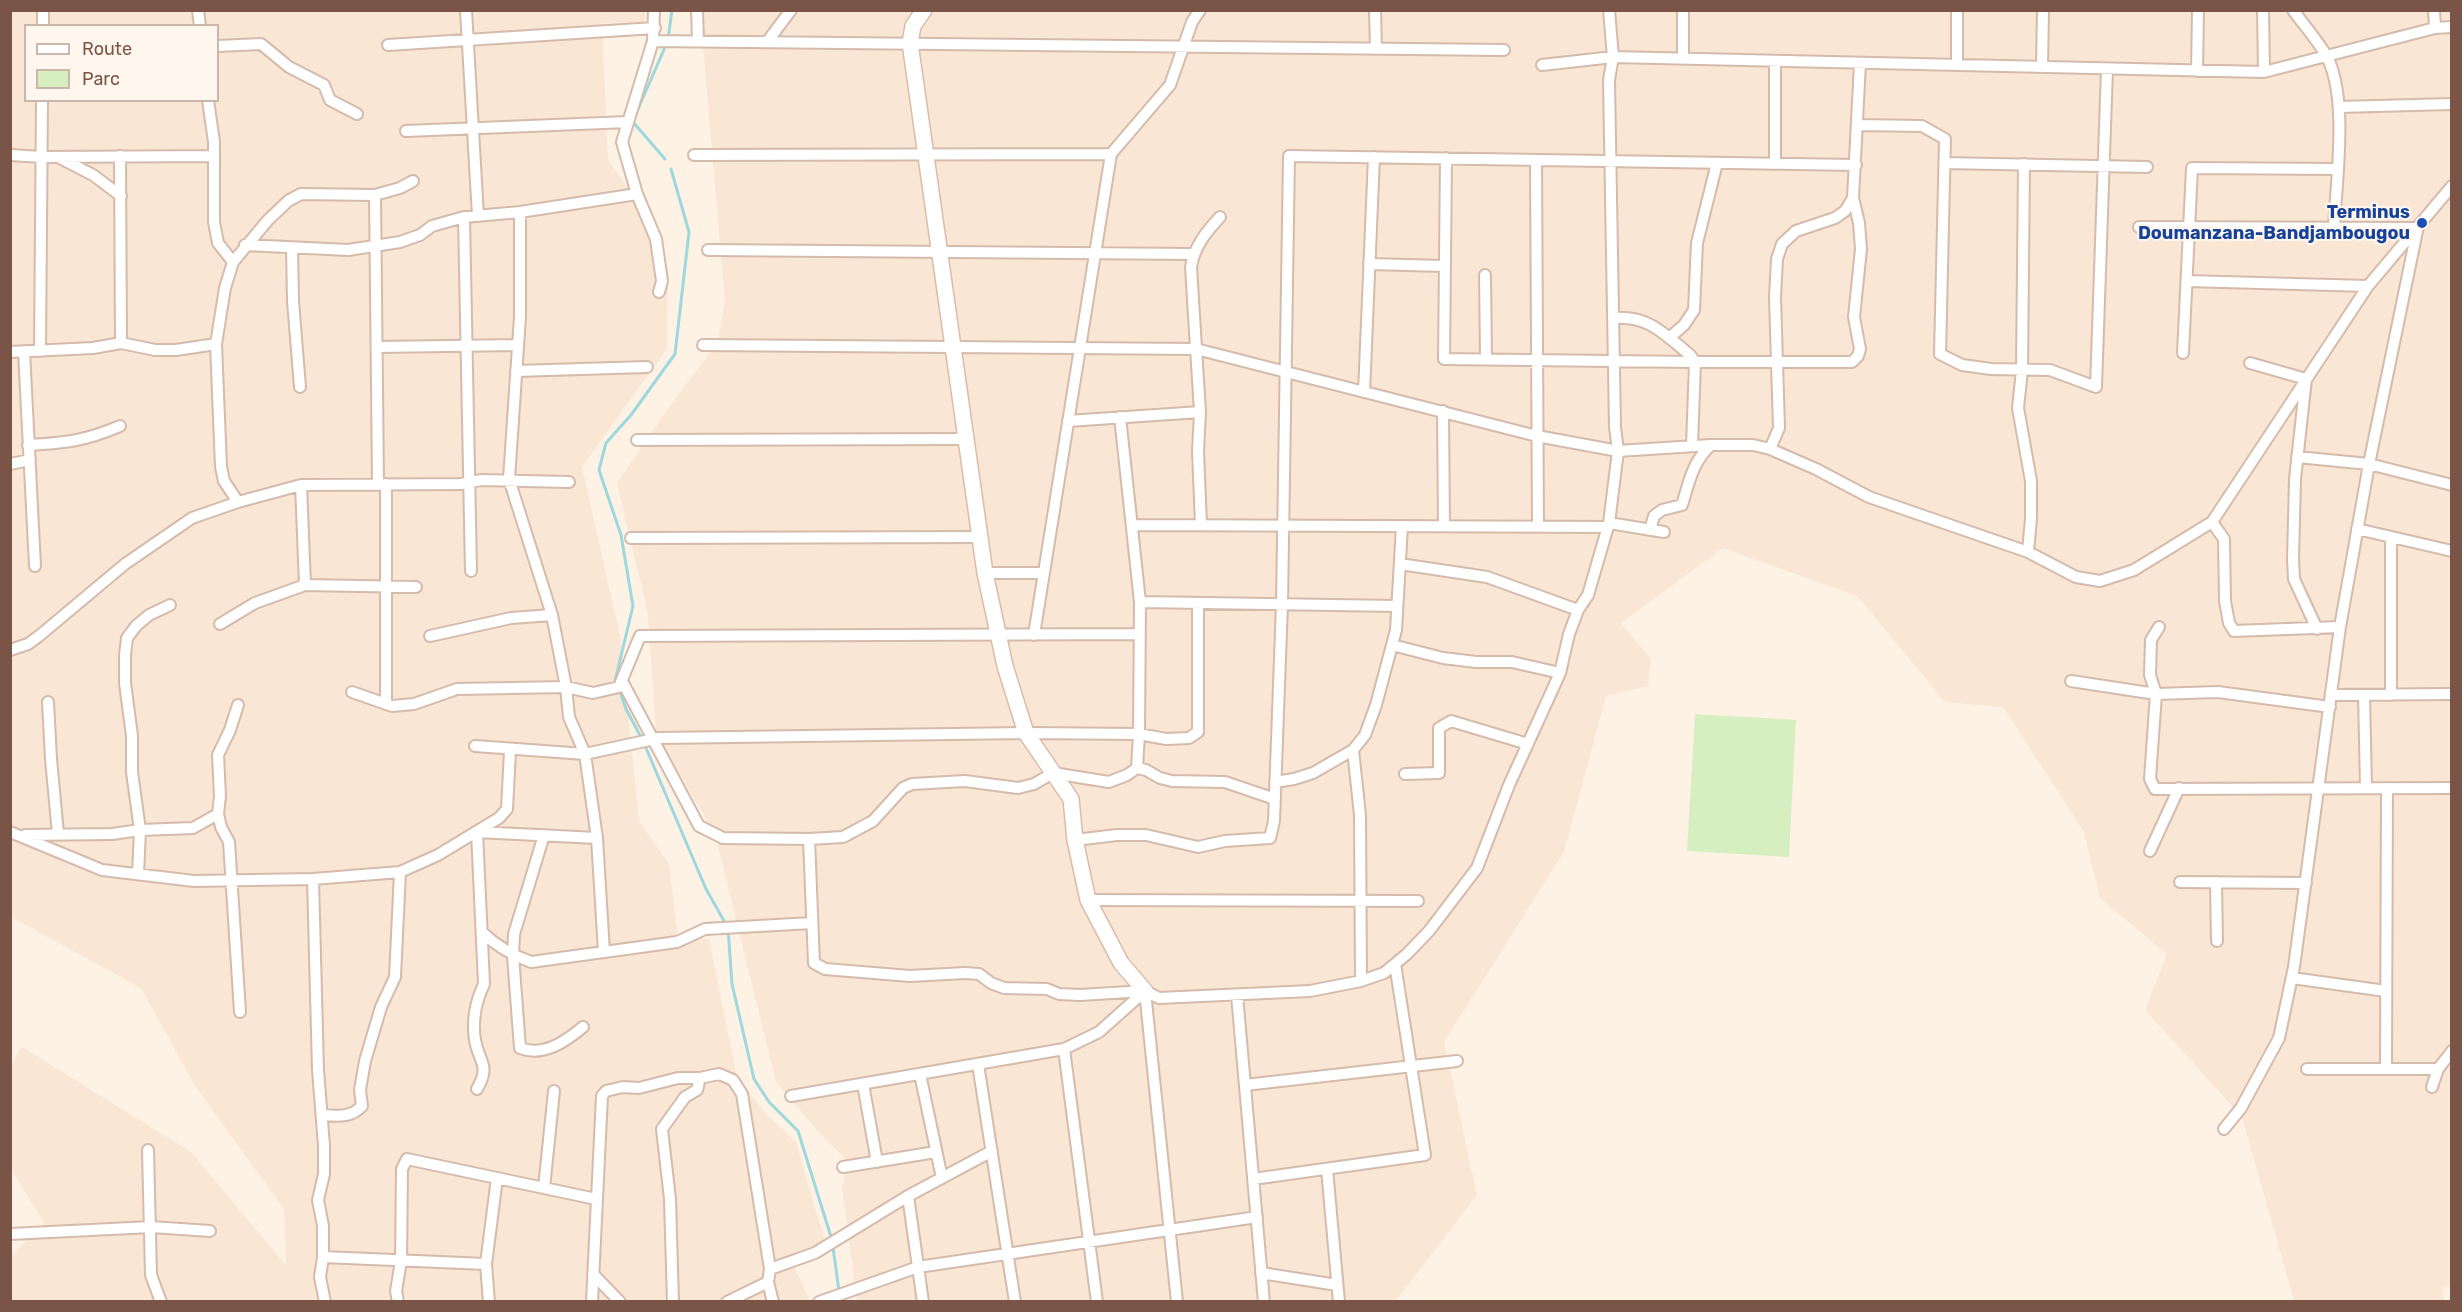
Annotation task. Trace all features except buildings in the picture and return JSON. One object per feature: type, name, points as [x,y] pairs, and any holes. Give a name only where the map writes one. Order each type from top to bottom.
[{"type":"street","points":[[466,10],[477,216]]},
{"type":"street","points":[[654,10],[653,40],[622,142],[637,194],[655,234],[659,249],[662,281],[659,292]]},
{"type":"street","points":[[697,10],[698,41]]},
{"type":"street","points":[[767,42],[791,10]]},
{"type":"street","points":[[924,10],[913,26],[910,43],[979,537],[1005,666],[1026,733],[1071,799],[1075,840],[1088,900],[1121,963],[1145,991],[1159,998],[1310,991],[1361,981],[1384,973],[1429,931],[1477,868],[1509,785],[1560,673],[1578,610],[1588,595],[1608,525],[1618,451],[1615,427],[1610,161],[1609,80],[1613,57],[1609,10]]},
{"type":"street","points":[[1034,635],[1111,154],[1170,85],[1182,46],[1200,10]]},
{"type":"street","points":[[1375,10],[1376,49]]},
{"type":"street","points":[[1683,10],[1683,59]]},
{"type":"street","points":[[1957,10],[1957,65]]},
{"type":"street","points":[[2042,67],[2043,10]]},
{"type":"street","points":[[2197,71],[2198,10]]},
{"type":"street","points":[[2263,10],[2264,72]]},
{"type":"street","points":[[2293,10],[2326,56],[2333,73],[2339,107],[2334,228]]},
{"type":"street","points":[[2434,10],[2434,28]]},
{"type":"street","points":[[1542,65],[1613,57],[2264,72],[2434,28],[2451,27]]},
{"type":"street","points":[[388,45],[655,28]]},
{"type":"street","points":[[653,40],[1504,50]]},
{"type":"street","points":[[219,46],[261,45],[289,67],[324,85],[330,100],[357,114]]},
{"type":"street","points":[[1775,61],[1775,164]]},
{"type":"street","points":[[1446,158],[1444,359],[1852,362],[1858,356],[1859,338],[1854,317],[1861,249],[1853,198],[1860,63]]},
{"type":"street","points":[[1857,125],[1922,126],[1945,139],[1940,354],[1962,365],[2050,370],[2096,387],[2107,69]]},
{"type":"street","points":[[40,351],[42,102]]},
{"type":"street","points":[[208,102],[214,156],[214,222],[218,243],[233,262]]},
{"type":"street","points":[[2339,107],[2451,104]]},
{"type":"street","points":[[406,131],[628,122]]},
{"type":"street","points":[[10,154],[42,157],[214,156]]},
{"type":"street","points":[[694,154],[1111,154]]},
{"type":"street","points":[[120,156],[122,344]]},
{"type":"street","points":[[1075,840],[1117,835],[1146,835],[1197,847],[1224,841],[1270,838],[1274,821],[1282,604],[1289,156],[1856,165]]},
{"type":"street","points":[[58,157],[93,175],[121,196]]},
{"type":"street","points":[[1364,392],[1374,157]]},
{"type":"street","points":[[1536,160],[1538,526]]},
{"type":"street","points":[[1669,338],[1684,326],[1694,310],[1697,243],[1717,163]]},
{"type":"street","points":[[1944,163],[2147,167]]},
{"type":"street","points":[[2024,165],[2022,370],[2018,408],[2031,482],[2028,552]]},
{"type":"street","points":[[2183,353],[2192,168],[2337,168]]},
{"type":"street","points":[[238,502],[224,481],[221,467],[216,344],[225,288],[233,262],[245,245],[288,201],[301,194],[375,195],[400,188],[413,181]]},
{"type":"street","points":[[703,345],[1196,349],[1537,436],[1618,451],[1711,445],[1753,446],[1770,449],[1816,469],[1869,497],[2028,552],[2076,577],[2100,580],[2134,570],[2212,522],[2368,286],[2451,186]]},
{"type":"street","points":[[245,245],[348,250],[420,236],[432,226],[464,217],[520,212],[637,194]]},
{"type":"street","points":[[375,195],[377,347],[386,586],[386,704]]},
{"type":"street","points":[[1770,449],[1779,428],[1776,269],[1782,244],[1796,231],[1835,218],[1845,212],[1853,198]]},
{"type":"street","points":[[520,212],[520,317],[509,479],[552,615],[566,687],[568,717],[585,754],[597,838],[604,952]]},
{"type":"street","points":[[464,217],[471,571]]},
{"type":"street","points":[[1201,525],[1198,451],[1200,412],[1191,267],[1193,254],[1209,228],[1220,217]]},
{"type":"street","points":[[2139,227],[2418,228]]},
{"type":"street","points":[[2224,1129],[2241,1108],[2279,1038],[2292,978],[2320,788],[2340,627],[2369,464],[2418,228]]},
{"type":"street","points":[[292,248],[293,300],[300,387]]},
{"type":"street","points":[[708,250],[1193,254]]},
{"type":"street","points":[[1369,264],[1445,266]]},
{"type":"street","points":[[1485,275],[1486,359]]},
{"type":"street","points":[[2187,281],[2368,286]]},
{"type":"street","points":[[1613,318],[1630,317],[1643,320],[1669,338],[1695,362],[1692,446]]},
{"type":"street","points":[[10,352],[93,348],[122,344],[165,350],[216,344]]},
{"type":"street","points":[[377,347],[518,345]]},
{"type":"street","points":[[24,351],[35,566]]},
{"type":"street","points":[[2250,363],[2306,379]]},
{"type":"street","points":[[516,371],[647,367]]},
{"type":"street","points":[[2306,379],[2295,479],[2294,579],[2317,629]]},
{"type":"street","points":[[1443,411],[1444,526]]},
{"type":"street","points":[[1068,421],[1200,412]]},
{"type":"street","points":[[622,681],[699,826],[723,837],[809,839],[843,837],[873,821],[903,788],[912,784],[965,781],[1018,788],[1034,784],[1053,773],[1109,782],[1127,776],[1137,768],[1140,602],[1120,417]]},
{"type":"street","points":[[28,445],[74,442],[94,437],[120,426]]},
{"type":"street","points":[[637,440],[966,439]]},
{"type":"street","points":[[1650,530],[1654,516],[1662,510],[1682,505],[1692,470],[1700,454],[1711,445]]},
{"type":"street","points":[[2297,457],[2369,464],[2451,485]]},
{"type":"street","points":[[10,464],[30,460]]},
{"type":"street","points":[[10,650],[28,644],[125,564],[192,518],[238,502],[301,485],[461,484],[509,479],[569,482]]},
{"type":"street","points":[[301,485],[305,585]]},
{"type":"street","points":[[2212,522],[2224,539],[2225,601],[2229,623],[2235,631],[2340,627]]},
{"type":"street","points":[[1132,525],[1608,525],[1664,532]]},
{"type":"street","points":[[1275,782],[1313,773],[1353,750],[1365,735],[1392,645],[1402,526]]},
{"type":"street","points":[[2357,529],[2451,551]]},
{"type":"street","points":[[631,538],[979,537]]},
{"type":"street","points":[[2391,537],[2391,694]]},
{"type":"street","points":[[1400,564],[1487,577],[1578,610]]},
{"type":"street","points":[[985,573],[1044,573]]},
{"type":"street","points":[[220,624],[255,603],[305,585],[416,587]]},
{"type":"street","points":[[1140,602],[1397,606]]},
{"type":"street","points":[[475,746],[510,751],[585,754],[654,739],[1026,733],[1139,734],[1166,739],[1189,738],[1198,732],[1198,603]]},
{"type":"street","points":[[138,874],[140,830],[132,772],[132,736],[125,683],[125,655],[128,638],[136,626],[149,615],[170,604]]},
{"type":"street","points":[[430,636],[511,618],[552,615]]},
{"type":"street","points":[[2159,627],[2151,640],[2150,675],[2156,694],[2150,779],[2155,789],[2451,788]]},
{"type":"street","points":[[352,692],[392,706],[414,704],[457,689],[566,687],[593,693],[619,687],[640,636],[1138,634]]},
{"type":"street","points":[[1392,645],[1443,658],[1476,662],[1512,662],[1560,673]]},
{"type":"street","points":[[2071,681],[2156,694],[2218,692],[2331,701],[2364,695],[2451,694]]},
{"type":"street","points":[[2364,695],[2366,788]]},
{"type":"street","points":[[48,702],[58,834]]},
{"type":"street","points":[[238,705],[230,730],[218,755],[220,796],[218,814],[221,827],[229,842],[240,1012]]},
{"type":"street","points":[[1405,774],[1439,773],[1439,728],[1451,722],[1528,744]]},
{"type":"street","points":[[1353,750],[1360,815],[1361,981]]},
{"type":"street","points":[[15,834],[102,870],[194,881],[314,879],[400,872],[499,819],[507,809],[510,751]]},
{"type":"street","points":[[1137,768],[1172,781],[1225,782],[1275,799]]},
{"type":"street","points":[[2150,851],[2178,788]]},
{"type":"street","points":[[2386,1069],[2387,788]]},
{"type":"street","points":[[15,834],[112,834],[140,830],[193,828],[218,814]]},
{"type":"street","points":[[477,832],[597,838]]},
{"type":"street","points":[[477,832],[484,984],[477,1001],[475,1041],[485,1066],[484,1077],[477,1089]]},
{"type":"street","points":[[544,835],[514,934],[513,956],[520,1048],[544,1049],[557,1045],[583,1027]]},
{"type":"street","points":[[809,839],[814,963],[825,969],[910,975],[972,973],[979,974],[991,983],[1004,988],[1047,989],[1069,994],[1145,991]]},
{"type":"street","points":[[322,1115],[346,1116],[357,1113],[362,1106],[360,1089],[365,1061],[381,1007],[395,977],[400,872]]},
{"type":"street","points":[[314,879],[318,1070],[324,1174],[318,1200],[322,1226],[320,1277],[325,1302]]},
{"type":"street","points":[[2180,882],[2306,883]]},
{"type":"street","points":[[2216,882],[2217,941]]},
{"type":"street","points":[[1088,900],[1418,901]]},
{"type":"street","points":[[482,933],[513,956],[531,962],[677,942],[705,929],[812,923]]},
{"type":"street","points":[[1253,1179],[1425,1155],[1395,964]]},
{"type":"street","points":[[2292,978],[2386,991]]},
{"type":"street","points":[[791,1096],[1064,1049],[1099,1032],[1145,991]]},
{"type":"street","points":[[1145,991],[1177,1302]]},
{"type":"street","points":[[1237,994],[1264,1302]]},
{"type":"street","points":[[1064,1049],[1097,1302]]},
{"type":"street","points":[[2432,1087],[2438,1069],[2451,1051]]},
{"type":"street","points":[[1245,1085],[1456,1061]]},
{"type":"street","points":[[978,1064],[1015,1302]]},
{"type":"street","points":[[2307,1069],[2438,1069]]},
{"type":"street","points":[[592,1302],[602,1096],[606,1091],[639,1088],[678,1077],[700,1078],[719,1074],[733,1080],[742,1094],[770,1269],[768,1282],[773,1302]]},
{"type":"street","points":[[920,1074],[942,1178]]},
{"type":"street","points":[[673,1302],[670,1199],[662,1129],[685,1097],[697,1090],[700,1078]]},
{"type":"street","points":[[863,1084],[877,1162]]},
{"type":"street","points":[[544,1188],[554,1091]]},
{"type":"street","points":[[148,1150],[151,1275],[161,1302]]},
{"type":"street","points":[[770,1269],[815,1253],[908,1197],[992,1151]]},
{"type":"street","points":[[843,1167],[936,1152]]},
{"type":"street","points":[[398,1302],[402,1169],[407,1159],[596,1199]]},
{"type":"street","points":[[1327,1169],[1339,1302]]},
{"type":"street","points":[[489,1302],[486,1264],[497,1178]]},
{"type":"street","points":[[908,1197],[923,1302]]},
{"type":"street","points":[[819,1302],[918,1267],[1257,1217]]},
{"type":"street","points":[[10,1234],[151,1227],[210,1231]]},
{"type":"street","points":[[322,1257],[486,1264]]},
{"type":"street","points":[[1261,1272],[1337,1285]]},
{"type":"street","points":[[593,1274],[620,1302]]},
{"type":"street","points":[[727,1302],[768,1282]]},
{"type":"shaded area","points":[[11,11],[645,11],[645,22],[602,23],[608,160],[661,232],[668,274],[667,349],[582,467],[620,636],[639,821],[669,864],[678,938],[709,939],[737,1078],[768,1116],[796,1142],[825,1242],[792,1262],[810,1301],[11,1301],[11,1256],[44,1223],[11,1169],[11,1064],[22,1047],[191,1152],[286,1265],[284,1209],[195,1086],[141,988],[11,917]]},
{"type":"shaded area","points":[[700,11],[2451,11],[2452,1284],[2442,1290],[2445,1301],[2294,1301],[2242,1117],[2145,1010],[2167,954],[2100,898],[2084,832],[2003,707],[1945,702],[1857,596],[1723,548],[1621,623],[1651,659],[1648,686],[1606,696],[1564,852],[1444,1042],[1477,1195],[1396,1301],[857,1301],[842,1187],[849,1163],[815,1128],[776,1082],[715,834],[656,734],[648,614],[617,483],[674,400],[718,342],[725,301]]},
{"type":"green space","points":[[1695,714],[1796,720],[1789,857],[1687,851]]},
{"type":"waterway","points":[[668,39],[672,10]]},
{"type":"waterway","points":[[635,116],[666,45]]},
{"type":"waterway","points":[[633,122],[665,159]]},
{"type":"waterway","points":[[616,683],[633,606],[621,535],[599,470],[606,443],[631,415],[675,354],[689,232],[671,169]]},
{"type":"waterway","points":[[619,689],[706,889],[728,928],[732,984],[754,1079],[769,1102],[798,1131],[832,1240]]},
{"type":"waterway","points":[[833,1247],[839,1291]]},
{"type":"place","name":"Terminus Doumanzana-Bandjambougou","points":[[2422,223]]}]
